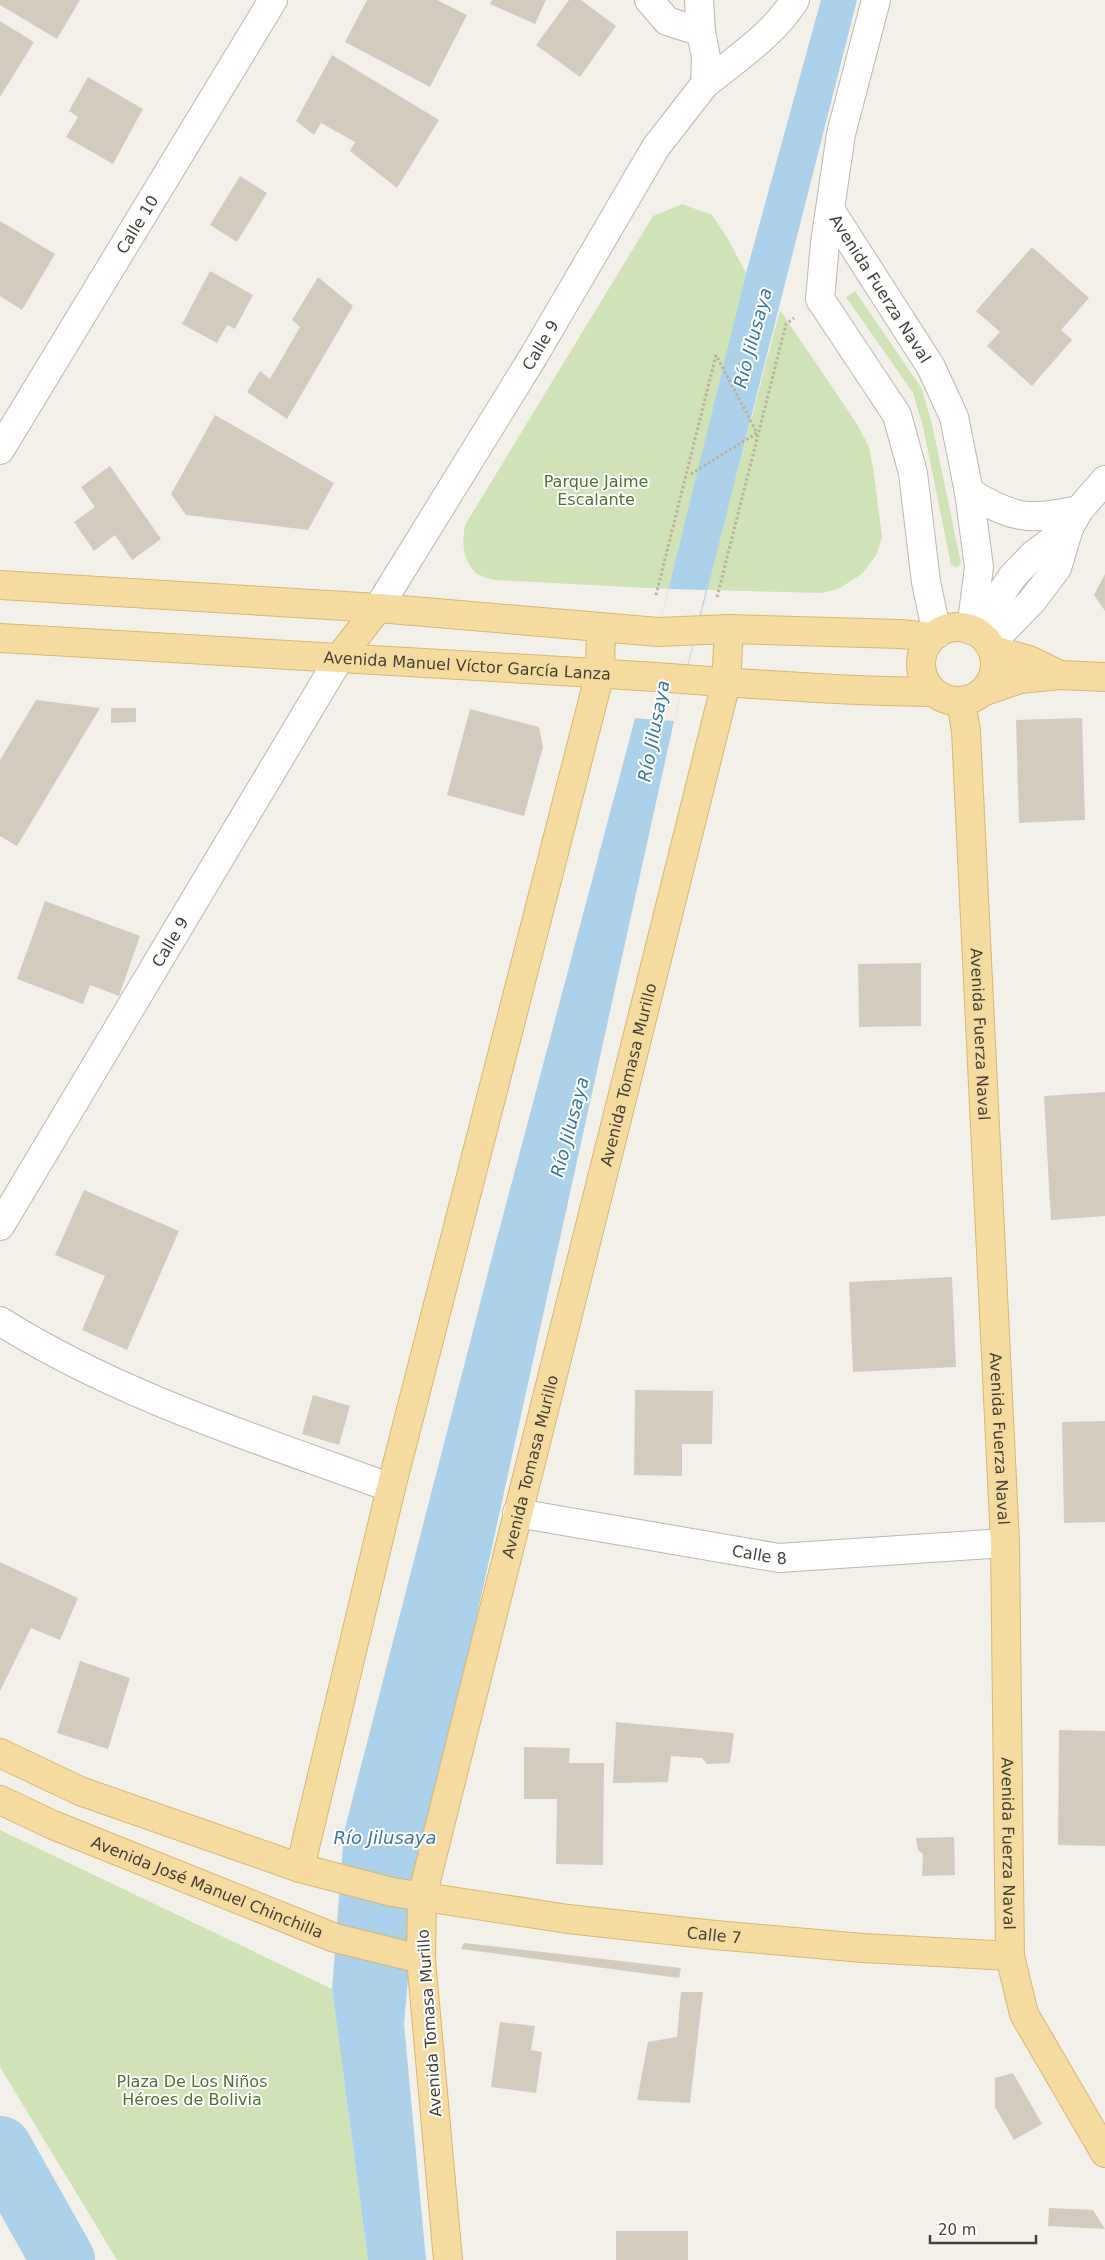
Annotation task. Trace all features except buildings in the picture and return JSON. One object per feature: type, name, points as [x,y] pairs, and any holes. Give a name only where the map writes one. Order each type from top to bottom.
[{"type":"main road","points":[[0,585],[378,608],[658,632],[729,629],[935,635],[954,627],[1060,675]]},
{"type":"main road","points":[[340,657],[378,608]]},
{"type":"main road","points":[[300,1868],[391,1488],[600,673],[600,628]]},
{"type":"main road","name":"Avenida Tomasa Murillo","points":[[448,2260],[421,1959],[422,1897],[726,683],[729,629]]},
{"type":"main road","points":[[935,635],[922,654],[921,664],[923,675],[933,692],[941,698],[973,696],[1020,679],[1060,675],[1105,677]]},
{"type":"main road","name":"Avenida Manuel Víctor García Lanza","points":[[0,638],[600,673],[646,678],[685,678],[726,683],[933,692]]},
{"type":"main road","points":[[973,696],[992,679],[995,664],[982,639]]},
{"type":"main road","name":"Avenida Fuerza Naval","points":[[973,696],[966,731],[1005,1543],[1010,1956],[1024,2014],[1105,2153]]},
{"type":"main road","points":[[0,1753],[80,1791],[300,1868],[344,1881],[422,1897]]},
{"type":"main road","name":"Avenida José Manuel Chinchilla","points":[[0,1800],[53,1824],[335,1938],[421,1959]]},
{"type":"main road","name":"Calle 7","points":[[422,1897],[568,1919],[715,1935],[863,1948],[1010,1956]]},
{"type":"street","name":"Calle 10","points":[[0,450],[273,0]]},
{"type":"street","points":[[649,0],[667,21],[700,32]]},
{"type":"street","points":[[699,0],[700,32],[706,57],[705,84]]},
{"type":"street","name":"Calle 9","points":[[378,608],[533,357],[656,147],[705,84],[755,44],[772,12],[795,0]]},
{"type":"street","points":[[831,211],[842,134],[876,0]]},
{"type":"street","name":"Avenida Fuerza Naval","points":[[820,299],[825,243],[831,211]]},
{"type":"street","name":"Avenida Fuerza Naval","points":[[831,211],[931,367],[954,417],[969,492],[979,567],[982,639]]},
{"type":"street","points":[[820,299],[897,415],[913,473],[926,582],[935,635]]},
{"type":"street","points":[[982,639],[1032,602],[1057,568],[1074,519],[1105,480]]},
{"type":"street","points":[[969,492],[994,507],[1020,517],[1074,519]]},
{"type":"street","name":"Calle 9","points":[[0,1226],[340,657]]},
{"type":"street","points":[[0,1321],[38,1345],[161,1405],[391,1488]]},
{"type":"street","name":"Calle 8","points":[[517,1513],[779,1558],[1005,1543]]},
{"type":"path","points":[[717,597],[786,324],[820,299]]},
{"type":"path","points":[[656,595],[689,473],[716,356],[757,433]]},
{"type":"path","points":[[689,473],[757,433]]},
{"type":"green space","name":"Parque Jaime Escalante","points":[[682,204],[712,215],[728,239],[746,273],[669,589],[494,580],[479,575],[471,567],[465,556],[463,537],[465,525],[653,216]]},
{"type":"green space","points":[[855,291],[922,389],[932,424],[961,563],[957,568],[951,565],[923,427],[913,393],[846,297]]},
{"type":"green space","points":[[780,310],[857,424],[869,447],[882,537],[877,554],[862,574],[838,589],[822,593],[706,590]]},
{"type":"green space","name":"Plaza De Los Niños Héroes de Bolivia","points":[[0,1830],[332,1989],[368,2260],[117,2260],[0,2067]]},
{"type":"water","name":"Río Jilusaya","points":[[821,0],[857,0],[674,721],[416,1892],[404,2024],[426,2260],[368,2260],[332,1989],[344,1832],[492,1257],[658,632],[746,273]]},
{"type":"pier","points":[[669,589],[706,590],[674,721],[634,718]]},
{"type":"waterway","points":[[0,2148],[63,2260]]}]
